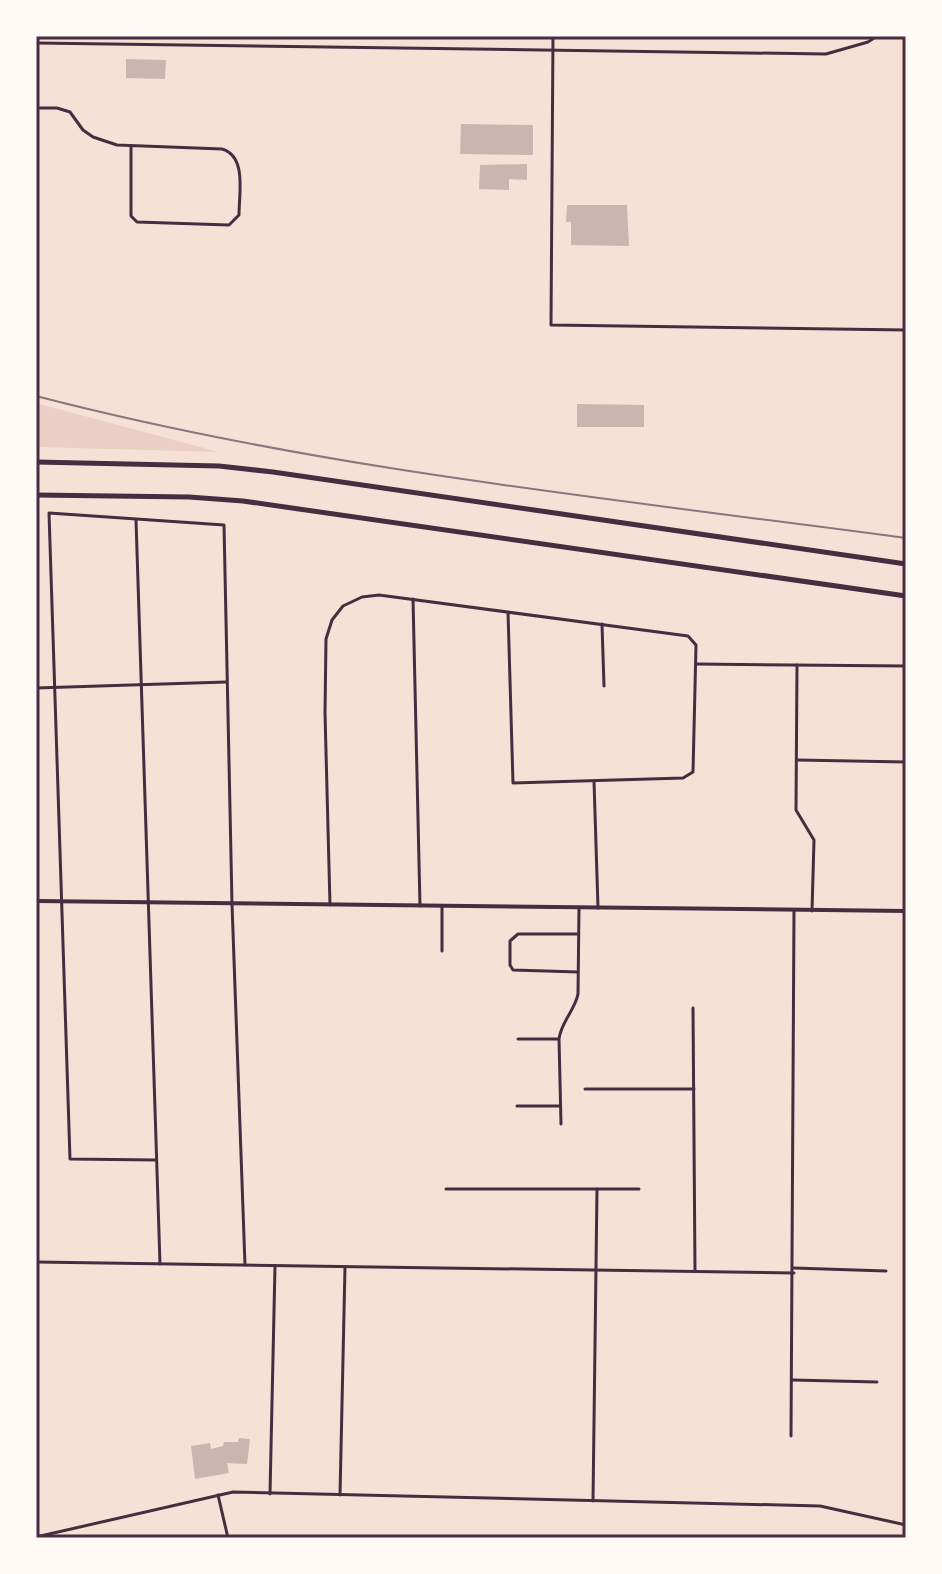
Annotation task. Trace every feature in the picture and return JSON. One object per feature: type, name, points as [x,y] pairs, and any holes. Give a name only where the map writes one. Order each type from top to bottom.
[{"type":"highway","points":[[36,462],[219,466],[273,472],[906,564]]},
{"type":"highway","points":[[36,495],[189,497],[243,501],[906,596]]},
{"type":"main road","points":[[36,901],[906,911]]},
{"type":"street","points":[[553,36],[551,325],[906,330]]},
{"type":"street","points":[[36,43],[826,54],[868,42],[877,36]]},
{"type":"street","points":[[36,108],[57,108],[70,112],[83,130],[93,137],[131,146],[222,149],[231,152],[237,158],[239,167],[239,215],[235,222],[229,225],[137,222],[131,216],[131,146]]},
{"type":"street","points":[[156,1160],[70,1159],[49,513],[224,525],[232,904],[245,1265]]},
{"type":"street","points":[[136,519],[160,1264]]},
{"type":"street","points":[[330,905],[325,713],[328,629],[343,606],[362,597],[379,595],[413,599],[688,636],[696,645],[693,772],[683,778],[513,783],[508,612]]},
{"type":"street","points":[[413,599],[420,906]]},
{"type":"street","points":[[602,624],[604,686]]},
{"type":"street","points":[[696,664],[906,666]]},
{"type":"street","points":[[797,665],[796,810],[814,840],[812,911]]},
{"type":"street","points":[[36,688],[226,682]]},
{"type":"street","points":[[797,760],[906,762]]},
{"type":"street","points":[[594,781],[598,908]]},
{"type":"street","points":[[442,906],[442,951]]},
{"type":"street","points":[[561,1124],[559,1039],[560,1031],[576,1004],[579,908]]},
{"type":"street","points":[[791,1436],[794,910]]},
{"type":"street","points":[[578,934],[518,934],[510,941],[510,965],[513,970],[578,972]]},
{"type":"street","points":[[693,1008],[695,1271]]},
{"type":"street","points":[[518,1039],[559,1039]]},
{"type":"street","points":[[585,1089],[694,1089]]},
{"type":"street","points":[[517,1106],[560,1106]]},
{"type":"street","points":[[446,1189],[639,1189]]},
{"type":"street","points":[[593,1501],[597,1189]]},
{"type":"street","points":[[36,1262],[886,1271]]},
{"type":"street","points":[[270,1494],[275,1266]]},
{"type":"street","points":[[340,1495],[345,1267]]},
{"type":"street","points":[[793,1380],[877,1382]]},
{"type":"street","points":[[36,1537],[233,1492],[820,1506],[906,1525]]},
{"type":"street","points":[[218,1495],[228,1538]]},
{"type":"shaded area","points":[[36,403],[219,452],[36,447]]},
{"type":"building","points":[[126,59],[166,60],[165,79],[126,78]]},
{"type":"building","points":[[461,124],[533,125],[533,155],[460,154]]},
{"type":"building","points":[[527,164],[527,180],[509,179],[509,190],[479,189],[480,165]]},
{"type":"building","points":[[567,205],[627,205],[629,246],[571,245],[571,222],[566,222]]},
{"type":"building","points":[[577,404],[644,405],[644,427],[577,427]]},
{"type":"building","points":[[239,1438],[250,1439],[247,1464],[227,1463],[229,1473],[195,1479],[191,1446],[210,1443],[211,1449],[223,1446],[224,1442],[238,1442]]},
{"type":"railway","points":[[36,396],[143,422],[360,463],[906,538]]}]
